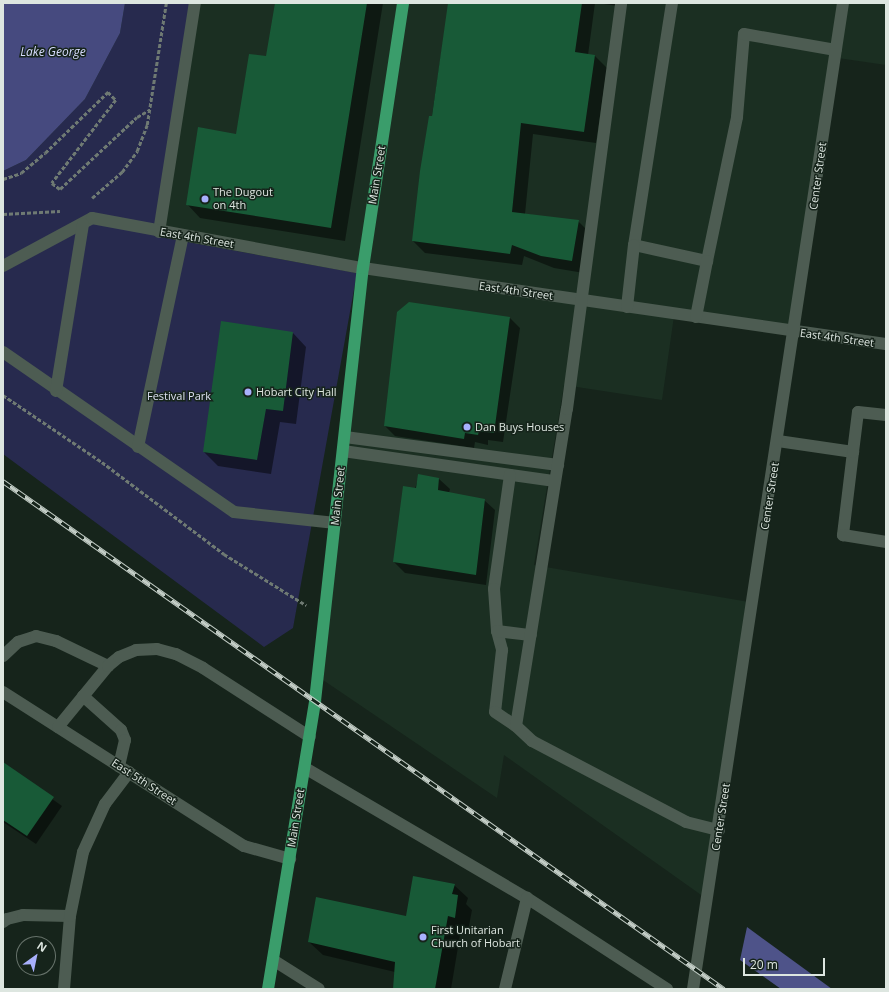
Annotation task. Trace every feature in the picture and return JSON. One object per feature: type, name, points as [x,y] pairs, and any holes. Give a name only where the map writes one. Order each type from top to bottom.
[{"type":"main road","name":"Main Street","points":[[268,989],[310,737],[325,618],[363,268],[403,3]]},
{"type":"street","points":[[153,231],[195,3]]},
{"type":"street","points":[[516,726],[558,465],[621,3]]},
{"type":"street","points":[[627,307],[634,245],[672,3]]},
{"type":"street","name":"Center Street","points":[[693,989],[719,830],[795,332],[843,3]]},
{"type":"street","points":[[696,317],[737,117],[744,34],[836,50]]},
{"type":"street","name":"East 4th Street","points":[[3,266],[92,218],[153,231],[363,268],[795,332],[886,344]]},
{"type":"street","points":[[56,391],[83,224]]},
{"type":"street","points":[[138,447],[183,236]]},
{"type":"street","points":[[634,245],[707,261]]},
{"type":"street","points":[[3,352],[56,391],[234,512],[335,523]]},
{"type":"street","points":[[886,415],[858,412],[842,535],[886,542]]},
{"type":"street","points":[[345,437],[558,465]]},
{"type":"street","points":[[778,441],[853,452]]},
{"type":"street","points":[[343,452],[555,481]]},
{"type":"street","points":[[510,475],[494,589],[497,631],[502,650],[501,678],[495,712],[516,726],[532,741],[686,822],[719,830]]},
{"type":"street","points":[[497,631],[531,636]]},
{"type":"street","points":[[3,656],[18,642],[36,636],[56,641],[108,666]]},
{"type":"street","points":[[58,727],[108,666],[136,650],[157,649],[176,654],[203,668],[310,737]]},
{"type":"street","name":"East 5th Street","points":[[3,692],[244,846],[290,859]]},
{"type":"street","points":[[83,696],[121,730],[125,740],[119,766]]},
{"type":"street","points":[[305,768],[527,898],[668,989]]},
{"type":"street","points":[[64,989],[69,958],[70,916],[83,852],[105,804],[129,772]]},
{"type":"street","points":[[505,989],[527,898]]},
{"type":"street","points":[[3,922],[7,919],[23,915],[70,916]]},
{"type":"street","points":[[273,960],[318,989]]},
{"type":"path","points":[[90,200],[122,172],[137,151],[147,125],[166,3]]},
{"type":"path","points":[[3,179],[21,173],[45,154],[108,92],[116,100],[52,183],[60,189],[137,117],[149,110]]},
{"type":"path","points":[[3,214],[66,210]]},
{"type":"path","points":[[3,394],[102,462],[224,554],[325,618]]},
{"type":"shaded area","points":[[191,3],[398,3],[357,273],[153,236]]},
{"type":"shaded area","points":[[406,3],[840,3],[792,328],[674,316],[662,400],[564,385],[534,565],[749,602],[704,897],[504,755],[497,798],[323,680],[366,274]]},
{"type":"shaded area","points":[[846,3],[886,3],[886,65],[838,58]]},
{"type":"shaded area","points":[[747,927],[832,989],[781,989],[740,960]]},
{"type":"green space","name":"Festival Park","points":[[125,3],[191,3],[154,236],[357,273],[293,628],[264,647],[3,454],[3,171],[26,160],[85,99],[120,33]]},
{"type":"water","name":"Lake George","points":[[3,3],[125,3],[120,33],[85,99],[26,160],[3,171]]},
{"type":"building","points":[[275,3],[367,3],[331,228],[186,205],[198,127],[236,134],[249,54],[266,56]]},
{"type":"building","points":[[448,3],[582,3],[575,52],[595,55],[584,132],[521,123],[512,212],[579,220],[572,261],[541,256],[512,245],[510,254],[412,241],[420,171],[429,116],[432,116]]},
{"type":"building","points":[[409,302],[510,317],[494,433],[479,431],[478,435],[465,433],[464,439],[384,426],[397,312]]},
{"type":"building","name":"Hobart City Hall","points":[[221,321],[293,332],[283,411],[266,409],[257,460],[203,452]]},
{"type":"building","points":[[418,474],[439,478],[438,490],[485,499],[476,575],[393,562],[403,486],[416,488]]},
{"type":"building","points":[[3,762],[54,797],[27,836],[3,820]]},
{"type":"building","points":[[413,876],[455,884],[452,894],[458,895],[455,918],[448,916],[435,989],[393,989],[395,962],[308,942],[316,897],[406,916]]},
{"type":"railway","points":[[3,481],[724,989]]},
{"type":"place","name":"The Dugout on 4th","points":[[205,199]]},
{"type":"place","name":"Hobart City Hall","points":[[248,392]]},
{"type":"place","name":"Dan Buys Houses","points":[[467,427]]},
{"type":"place","name":"First Unitarian Church of Hobart","points":[[423,937]]}]
